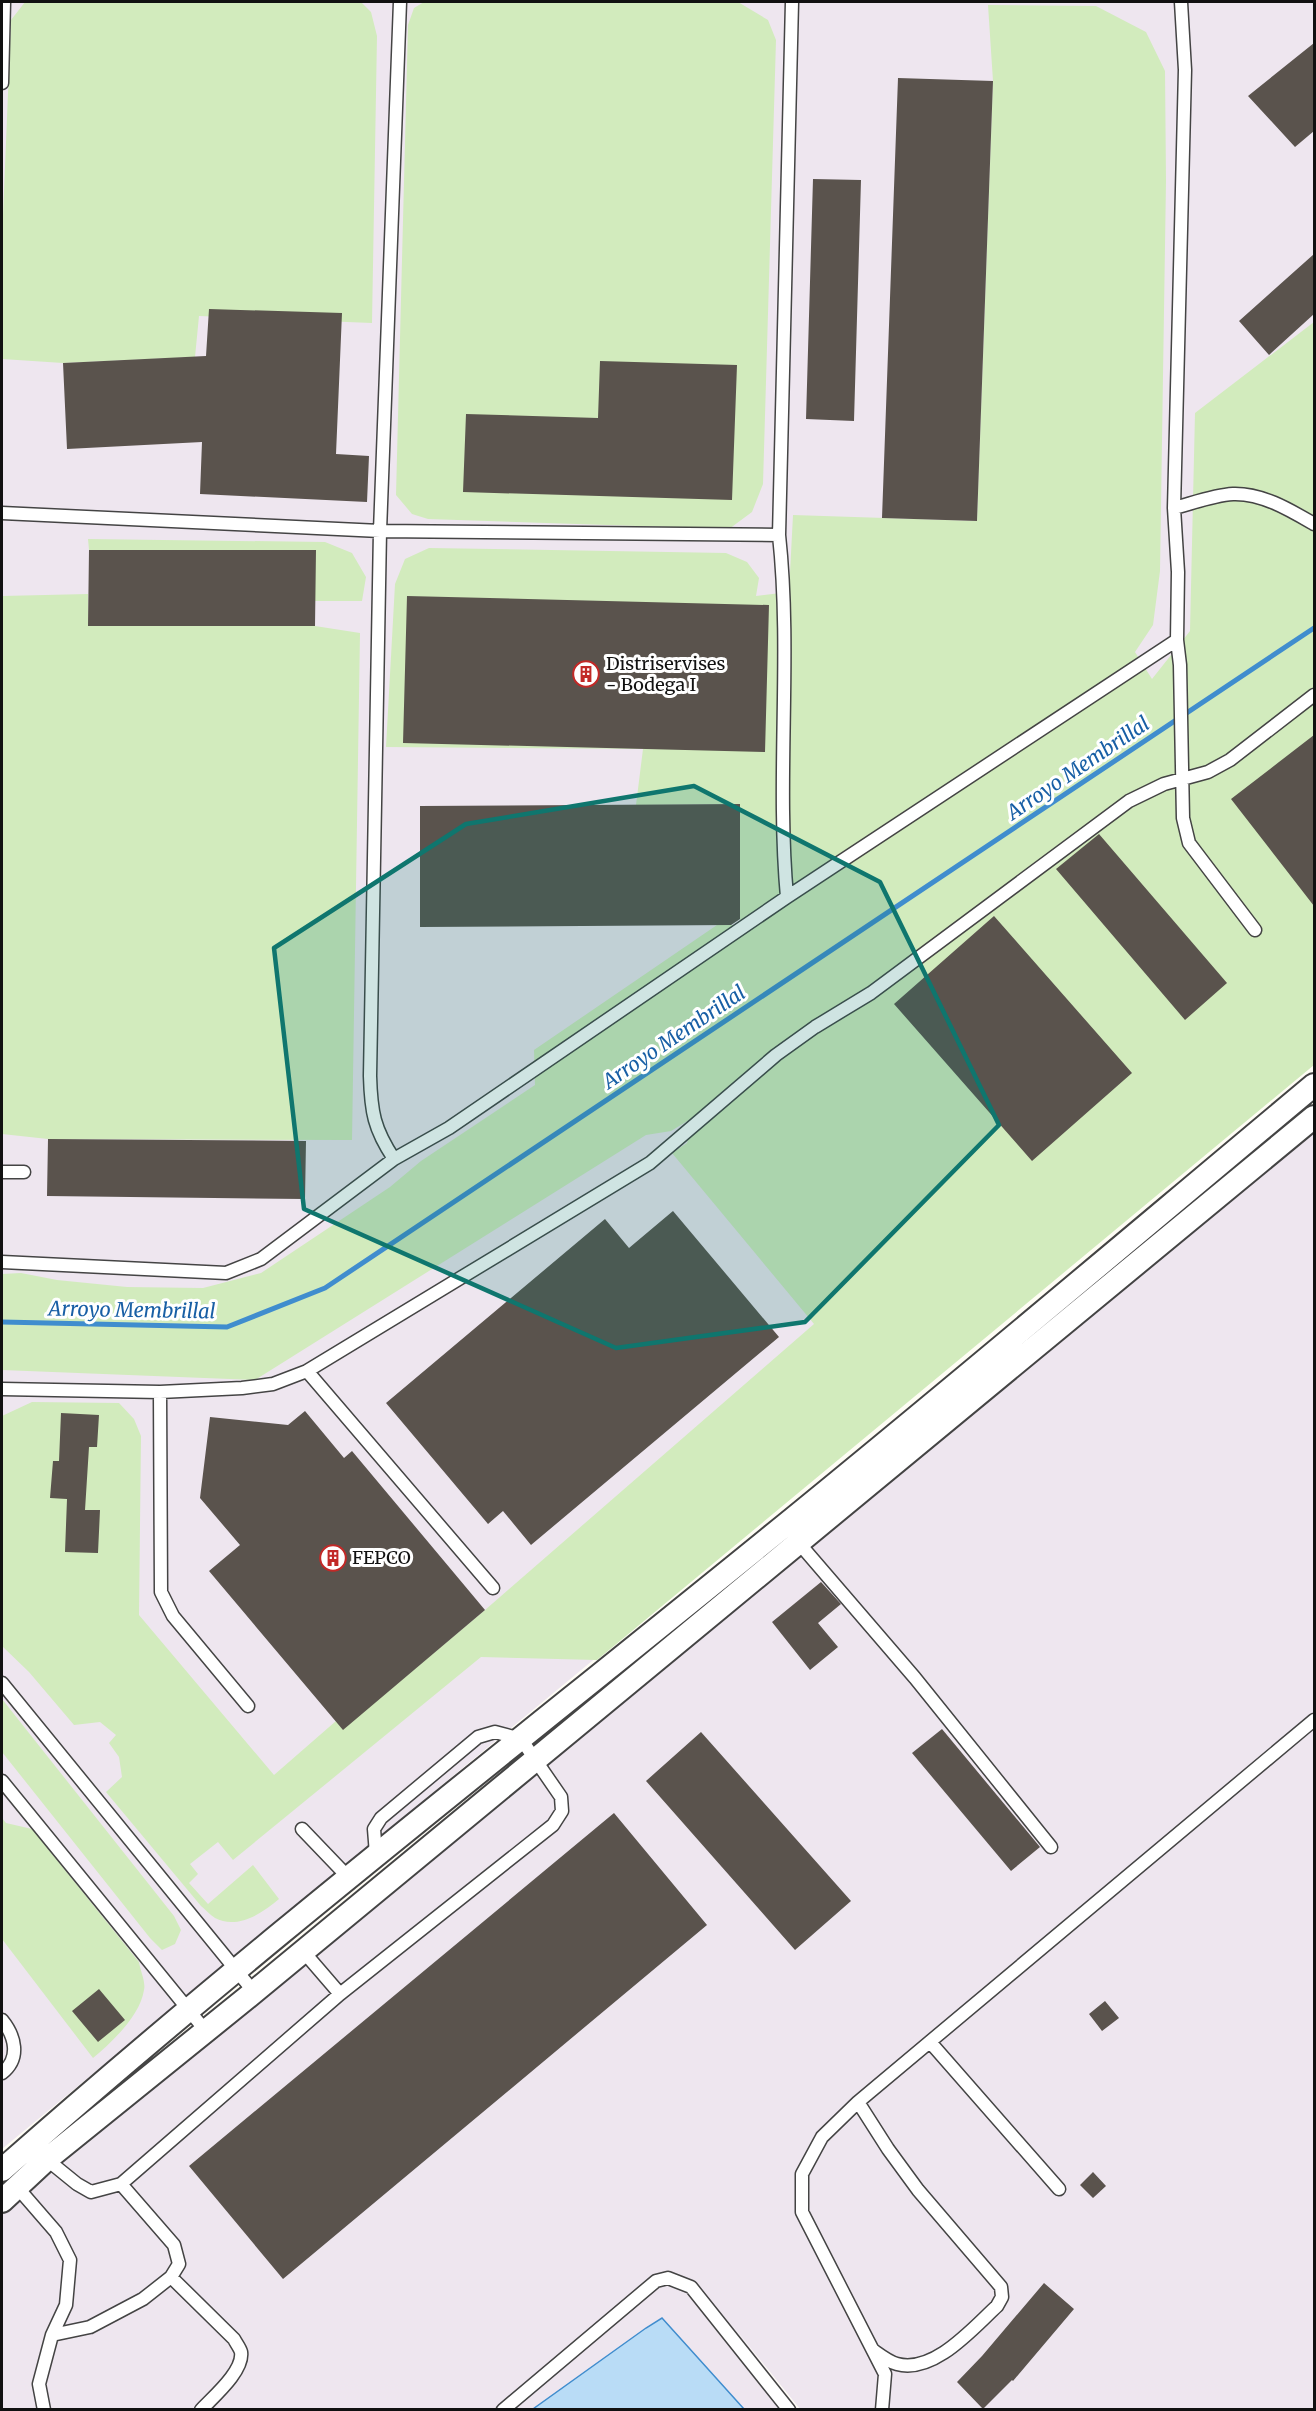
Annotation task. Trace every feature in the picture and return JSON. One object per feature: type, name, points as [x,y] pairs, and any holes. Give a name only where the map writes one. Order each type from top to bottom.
[{"type":"street","points":[[7,2186],[39,2152],[189,2009],[376,1854],[772,1536],[1314,1085]]},
{"type":"street","points":[[39,2152],[254,1992],[1314,1117]]},
{"type":"street","points":[[1155,1218],[1170,1235]]},
{"type":"lane","points":[[2,83],[4,2]]},
{"type":"lane","points":[[394,1160],[380,1138],[371,1108],[370,1076],[381,531],[400,2]]},
{"type":"lane","points":[[787,897],[782,843],[784,632],[783,570],[779,535],[792,2]]},
{"type":"lane","points":[[1181,2],[1185,70],[1174,508],[1178,572],[1177,640],[1180,665],[1183,818],[1189,843],[1255,930]]},
{"type":"lane","points":[[1174,508],[1231,494],[1251,495],[1291,510],[1314,524]]},
{"type":"lane","points":[[2,513],[381,531],[779,535]]},
{"type":"lane","points":[[2,1262],[226,1273],[261,1259],[394,1160],[449,1128],[787,897],[1177,640]]},
{"type":"lane","points":[[2,1389],[160,1392],[263,1386],[307,1371],[650,1162],[776,1055],[815,1027],[871,993],[1129,801],[1164,784],[1208,772],[1230,760],[1314,694]]},
{"type":"lane","points":[[2,1172],[24,1172]]},
{"type":"lane","points":[[307,1371],[493,1588]]},
{"type":"lane","points":[[160,1392],[161,1592],[173,1616],[248,1706]]},
{"type":"lane","points":[[798,1542],[915,1678],[1051,1847]]},
{"type":"lane","points":[[2,1683],[254,1992]]},
{"type":"lane","points":[[882,2409],[885,2374],[802,2212],[802,2174],[822,2137],[858,2102],[1314,1720]]},
{"type":"lane","points":[[39,2152],[77,2184],[91,2192],[121,2184],[340,1994],[553,1825],[562,1811],[561,1797],[521,1739]]},
{"type":"lane","points":[[2,1781],[205,2030]]},
{"type":"lane","points":[[302,1829],[348,1877]]},
{"type":"lane","points":[[303,1951],[340,1994]]},
{"type":"lane","points":[[2,2020],[11,2031],[15,2049],[9,2067],[2,2073]]},
{"type":"lane","points":[[930,2042],[1059,2189]]},
{"type":"lane","points":[[858,2102],[918,2190],[1001,2287],[1002,2296],[998,2306],[950,2348],[930,2360],[912,2365],[896,2364],[873,2350]]},
{"type":"lane","points":[[52,2335],[90,2328],[143,2300],[171,2277],[179,2264],[174,2245],[121,2184]]},
{"type":"lane","points":[[7,2186],[56,2232],[70,2260],[66,2305],[52,2335],[39,2384],[44,2409]]},
{"type":"lane","points":[[171,2277],[234,2340],[241,2351],[240,2360],[233,2375],[201,2409]]},
{"type":"lane","points":[[503,2409],[656,2281],[668,2278],[691,2287],[789,2409]]},
{"type":"highlighted area","points":[[694,786],[880,882],[999,1125],[805,1322],[616,1348],[304,1209],[274,948],[466,824]]},
{"type":"shaded area","points":[[2,2],[1314,2],[1314,1064],[2,2149]]},
{"type":"shaded area","points":[[1314,1129],[1314,2409],[800,2409],[728,2320],[798,2409],[2,2410],[2,2201]]},
{"type":"green space","points":[[25,2],[361,2],[371,12],[377,36],[372,323],[199,316],[195,357],[63,363],[2,359],[2,240],[11,20]]},
{"type":"green space","points":[[424,2],[738,2],[768,20],[776,40],[763,484],[752,512],[729,529],[428,519],[412,514],[396,495],[408,25],[414,8]]},
{"type":"green space","points":[[988,5],[1096,6],[1146,32],[1165,71],[1166,181],[1160,571],[1153,625],[1135,652],[1152,679],[1190,631],[1195,413],[1314,322],[1314,1065],[597,1660],[481,1657],[233,1860],[218,1842],[190,1864],[198,1874],[189,1883],[208,1904],[253,1865],[279,1899],[265,1910],[241,1921],[223,1921],[215,1918],[201,1906],[106,1792],[122,1777],[119,1757],[109,1743],[116,1735],[100,1722],[74,1725],[29,1672],[2,1646],[2,1416],[32,1402],[119,1403],[134,1419],[141,1436],[139,1615],[274,1775],[336,1721],[343,1729],[485,1610],[814,1324],[672,1153],[687,1143],[694,1117],[671,1131],[646,1135],[255,1380],[2,1370],[2,1274],[21,1273],[57,1280],[127,1287],[203,1288],[261,1273],[390,1187],[421,1161],[535,1085],[534,1050],[717,925],[740,925],[740,804],[636,805],[643,749],[386,747],[395,584],[405,559],[429,548],[726,553],[747,562],[759,578],[756,596],[789,592],[793,515],[977,521],[993,81]]},
{"type":"green space","points":[[88,539],[325,542],[352,553],[366,577],[362,601],[315,601],[315,550],[89,550]]},
{"type":"green space","points":[[88,594],[89,626],[315,626],[360,633],[352,1140],[48,1139],[2,1134],[2,596]]},
{"type":"green space","points":[[2,1699],[174,1916],[181,1930],[175,1944],[162,1950],[150,1938],[2,1752]]},
{"type":"green space","points":[[2,1818],[6,1823],[32,1829],[139,1962],[144,1987],[137,2009],[116,2036],[93,2058],[2,1939]]},
{"type":"water","points":[[662,2318],[744,2409],[533,2409],[646,2328]]},
{"type":"building","points":[[1314,43],[1314,131],[1295,147],[1248,96]]},
{"type":"building","points":[[898,78],[993,81],[977,521],[882,518]]},
{"type":"building","points":[[813,179],[861,180],[854,421],[806,419]]},
{"type":"building","points":[[1314,254],[1314,314],[1269,355],[1239,321]]},
{"type":"building","points":[[209,309],[342,313],[336,454],[369,456],[367,502],[200,494],[202,442],[67,449],[63,363],[206,356]]},
{"type":"building","points":[[600,361],[737,365],[732,500],[463,492],[466,414],[598,418]]},
{"type":"building","points":[[89,550],[316,550],[315,626],[88,626]]},
{"type":"building","name":"Distriservises - Bodega I","points":[[407,596],[769,605],[765,752],[403,743]]},
{"type":"building","points":[[1314,735],[1314,906],[1231,799]]},
{"type":"building","points":[[740,804],[740,919],[731,925],[420,927],[420,806]]},
{"type":"building","points":[[1099,834],[1227,983],[1185,1020],[1056,869]]},
{"type":"building","points":[[994,916],[1132,1073],[1032,1161],[894,1004]]},
{"type":"building","points":[[48,1139],[306,1141],[305,1199],[47,1196]]},
{"type":"building","points":[[673,1211],[779,1337],[531,1545],[503,1511],[488,1524],[386,1403],[605,1219],[629,1248]]},
{"type":"building","name":"FEPCO","points":[[305,1411],[344,1458],[352,1451],[485,1610],[343,1730],[209,1571],[240,1545],[200,1498],[210,1417],[288,1425]]},
{"type":"building","points":[[61,1413],[99,1415],[97,1447],[89,1447],[85,1510],[100,1510],[98,1553],[65,1552],[67,1499],[50,1498],[53,1461],[59,1461]]},
{"type":"building","points":[[821,1582],[841,1604],[818,1623],[838,1647],[810,1670],[772,1622]]},
{"type":"building","points":[[942,1729],[1040,1847],[1011,1871],[912,1753]]},
{"type":"building","points":[[701,1732],[851,1901],[795,1950],[646,1781]]},
{"type":"building","points":[[614,1813],[707,1925],[283,2279],[189,2166]]},
{"type":"building","points":[[99,1989],[125,2020],[98,2042],[72,2011]]},
{"type":"building","points":[[1105,2001],[1119,2018],[1102,2031],[1089,2014]]},
{"type":"building","points":[[1093,2172],[1106,2186],[1093,2198],[1080,2185]]},
{"type":"building","points":[[1044,2283],[1074,2309],[1013,2381],[983,2409],[957,2382]]},
{"type":"waterway","name":"Arroyo Membrillal","points":[[2,1322],[227,1327],[325,1288],[1314,628]]},
{"type":"place","name":"Distriservises - Bodega I","points":[[586,674]]},
{"type":"place","name":"FEPCO","points":[[333,1558]]}]
